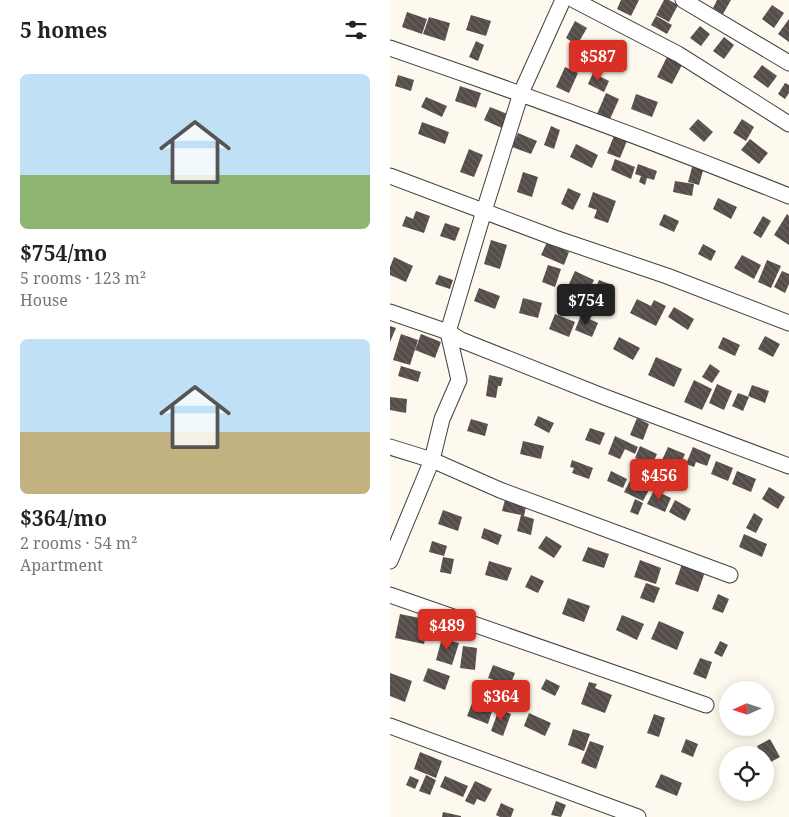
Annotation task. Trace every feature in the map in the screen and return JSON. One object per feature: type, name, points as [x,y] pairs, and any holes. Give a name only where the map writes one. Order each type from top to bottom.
[{"type":"street","points":[[390,561],[432,460],[442,419],[458,380],[448,332],[484,211],[521,93],[563,0]]},
{"type":"street","points":[[574,0],[678,54],[789,124]]},
{"type":"street","points":[[683,0],[789,63]]},
{"type":"street","points":[[390,48],[521,93],[671,148],[789,196]]},
{"type":"street","points":[[390,176],[667,276],[789,323]]},
{"type":"street","points":[[390,312],[448,332],[461,340],[602,396],[789,466]]},
{"type":"street","points":[[390,446],[432,460],[500,490],[730,575]]},
{"type":"street","points":[[390,595],[706,705]]},
{"type":"street","points":[[390,726],[638,817]]},
{"type":"building","points":[[621,0],[639,0],[631,16],[617,9]]},
{"type":"building","points":[[664,0],[669,0],[678,5],[669,22],[656,15]]},
{"type":"building","points":[[717,0],[731,0],[723,14],[713,8]]},
{"type":"building","points":[[772,5],[784,13],[774,28],[762,19]]},
{"type":"building","points":[[407,12],[427,19],[422,34],[402,27]]},
{"type":"building","points":[[471,15],[491,21],[486,36],[466,30]]},
{"type":"building","points":[[656,16],[672,25],[667,34],[651,25]]},
{"type":"building","points":[[429,17],[450,23],[445,41],[423,34]]},
{"type":"building","points":[[789,19],[789,42],[778,34]]},
{"type":"building","points":[[575,21],[587,28],[577,45],[566,38]]},
{"type":"building","points":[[700,26],[710,34],[701,46],[690,38]]},
{"type":"building","points":[[724,37],[734,45],[724,59],[713,51]]},
{"type":"building","points":[[476,41],[484,45],[478,61],[469,57]]},
{"type":"building","points":[[668,55],[683,63],[672,84],[657,77]]},
{"type":"building","points":[[762,65],[777,76],[768,88],[753,77]]},
{"type":"building","points":[[565,67],[578,73],[569,93],[556,87]]},
{"type":"building","points":[[593,73],[609,81],[604,92],[588,84]]},
{"type":"building","points":[[398,75],[414,80],[411,91],[395,86]]},
{"type":"building","points":[[785,83],[789,85],[789,93],[785,99],[778,94]]},
{"type":"building","points":[[460,86],[481,93],[476,108],[455,101]]},
{"type":"building","points":[[606,93],[619,99],[610,119],[597,114]]},
{"type":"building","points":[[636,94],[658,102],[652,117],[631,109]]},
{"type":"building","points":[[426,97],[447,106],[442,117],[421,107]]},
{"type":"building","points":[[490,107],[510,115],[504,129],[484,120]]},
{"type":"building","points":[[698,119],[713,132],[704,142],[689,129]]},
{"type":"building","points":[[742,119],[754,127],[746,141],[733,133]]},
{"type":"building","points":[[422,122],[449,132],[445,144],[418,134]]},
{"type":"building","points":[[551,126],[560,130],[554,149],[544,145]]},
{"type":"building","points":[[518,133],[537,141],[531,154],[512,147]]},
{"type":"building","points":[[614,136],[627,141],[620,158],[607,153]]},
{"type":"building","points":[[750,139],[768,153],[759,164],[741,150]]},
{"type":"building","points":[[576,144],[598,155],[592,168],[570,157]]},
{"type":"building","points":[[469,149],[483,155],[474,177],[460,172]]},
{"type":"building","points":[[615,159],[635,167],[631,179],[611,170]]},
{"type":"building","points":[[638,164],[657,171],[654,180],[647,178],[645,185],[639,182],[641,176],[635,174]]},
{"type":"building","points":[[693,164],[704,167],[699,185],[688,182]]},
{"type":"building","points":[[523,172],[538,177],[532,197],[517,192]]},
{"type":"building","points":[[675,181],[694,184],[692,196],[673,192]]},
{"type":"building","points":[[568,188],[581,194],[573,210],[561,204]]},
{"type":"building","points":[[593,192],[616,201],[608,223],[594,218],[597,210],[588,207]]},
{"type":"building","points":[[718,198],[737,207],[731,219],[713,209]]},
{"type":"building","points":[[416,211],[430,216],[424,233],[402,226],[406,216],[413,219]]},
{"type":"building","points":[[664,214],[679,221],[674,232],[659,225]]},
{"type":"building","points":[[787,214],[789,216],[789,245],[774,235]]},
{"type":"building","points":[[763,216],[771,221],[761,238],[753,233]]},
{"type":"building","points":[[445,223],[460,228],[455,241],[440,236]]},
{"type":"building","points":[[491,240],[507,245],[500,269],[484,264]]},
{"type":"building","points":[[547,242],[569,252],[564,265],[541,255]]},
{"type":"building","points":[[703,244],[716,251],[711,261],[698,254]]},
{"type":"building","points":[[742,255],[761,265],[754,279],[734,268]]},
{"type":"building","points":[[394,257],[413,266],[406,282],[390,275],[390,267]]},
{"type":"building","points":[[767,260],[781,266],[771,288],[758,282]]},
{"type":"building","points":[[548,265],[561,269],[555,287],[542,282]]},
{"type":"building","points":[[575,271],[594,280],[588,293],[569,284]]},
{"type":"building","points":[[782,271],[789,274],[789,284],[785,293],[774,287]]},
{"type":"building","points":[[439,275],[453,280],[450,289],[435,284]]},
{"type":"building","points":[[599,280],[612,285],[606,299],[593,294]]},
{"type":"building","points":[[479,288],[500,296],[495,309],[474,301]]},
{"type":"building","points":[[523,298],[542,303],[538,318],[519,313]]},
{"type":"building","points":[[637,299],[651,306],[654,300],[666,306],[656,326],[630,313]]},
{"type":"building","points":[[674,307],[694,319],[688,330],[668,317]]},
{"type":"building","points":[[555,314],[575,322],[569,337],[549,329]]},
{"type":"building","points":[[581,315],[598,323],[592,337],[575,330]]},
{"type":"building","points":[[390,326],[396,328],[390,342]]},
{"type":"building","points":[[401,334],[418,340],[410,365],[393,360]]},
{"type":"building","points":[[421,334],[441,342],[435,358],[415,350]]},
{"type":"building","points":[[765,336],[780,344],[773,357],[758,349]]},
{"type":"building","points":[[619,337],[640,348],[633,360],[613,349]]},
{"type":"building","points":[[723,337],[740,345],[735,356],[718,348]]},
{"type":"building","points":[[656,357],[682,369],[674,387],[648,375]]},
{"type":"building","points":[[710,364],[720,371],[712,383],[702,377]]},
{"type":"building","points":[[401,366],[421,372],[418,382],[398,376]]},
{"type":"building","points":[[489,375],[503,378],[501,386],[498,386],[496,398],[486,396]]},
{"type":"building","points":[[694,380],[712,389],[702,410],[684,402]]},
{"type":"building","points":[[717,384],[732,391],[724,410],[709,403]]},
{"type":"building","points":[[752,385],[769,391],[765,403],[748,396]]},
{"type":"building","points":[[738,393],[749,397],[743,411],[732,406]]},
{"type":"building","points":[[390,397],[407,399],[406,413],[390,410]]},
{"type":"building","points":[[538,416],[554,423],[549,433],[534,425]]},
{"type":"building","points":[[637,418],[649,424],[643,440],[630,435]]},
{"type":"building","points":[[471,419],[488,424],[485,436],[467,431]]},
{"type":"building","points":[[590,428],[605,433],[600,445],[585,440]]},
{"type":"building","points":[[615,436],[638,447],[635,454],[625,449],[620,459],[608,454]]},
{"type":"building","points":[[523,441],[544,446],[541,459],[520,454]]},
{"type":"building","points":[[640,446],[657,454],[652,465],[635,458]]},
{"type":"building","points":[[668,447],[685,454],[679,468],[662,460]]},
{"type":"building","points":[[693,447],[711,455],[707,466],[696,462],[694,467],[686,464]]},
{"type":"building","points":[[572,460],[593,468],[589,479],[572,473],[574,468],[570,467]]},
{"type":"building","points":[[716,461],[733,468],[728,481],[711,474]]},
{"type":"building","points":[[611,471],[627,479],[623,488],[607,481]]},
{"type":"building","points":[[737,471],[756,479],[751,492],[732,484]]},
{"type":"building","points":[[631,479],[650,488],[643,501],[624,492]]},
{"type":"building","points":[[769,487],[785,497],[778,509],[762,499]]},
{"type":"building","points":[[654,490],[671,498],[665,512],[647,504]]},
{"type":"building","points":[[506,496],[527,502],[524,516],[534,519],[531,535],[517,531],[521,515],[502,511]]},
{"type":"building","points":[[635,499],[643,503],[638,515],[630,512]]},
{"type":"building","points":[[675,500],[691,509],[685,521],[669,512]]},
{"type":"building","points":[[443,510],[462,517],[458,531],[438,524]]},
{"type":"building","points":[[754,513],[763,519],[756,533],[746,528]]},
{"type":"building","points":[[484,528],[502,535],[498,545],[481,538]]},
{"type":"building","points":[[744,534],[767,544],[762,557],[739,547]]},
{"type":"building","points":[[546,536],[562,546],[554,558],[538,548]]},
{"type":"building","points":[[432,541],[447,546],[444,556],[429,552]]},
{"type":"building","points":[[588,547],[609,554],[604,568],[582,561]]},
{"type":"building","points":[[443,557],[454,559],[451,574],[440,572]]},
{"type":"building","points":[[640,560],[661,568],[656,584],[634,577]]},
{"type":"building","points":[[489,561],[512,568],[507,581],[485,575]]},
{"type":"building","points":[[682,564],[705,572],[698,592],[675,584]]},
{"type":"building","points":[[531,575],[544,581],[538,593],[525,587]]},
{"type":"building","points":[[646,583],[660,588],[654,603],[640,598]]},
{"type":"building","points":[[718,594],[729,599],[723,613],[712,609]]},
{"type":"building","points":[[568,598],[590,606],[584,622],[562,614]]},
{"type":"building","points":[[400,614],[429,620],[424,644],[395,638]]},
{"type":"building","points":[[622,615],[644,624],[637,640],[616,630]]},
{"type":"building","points":[[659,621],[684,632],[677,650],[651,639]]},
{"type":"building","points":[[442,638],[459,643],[452,665],[436,660]]},
{"type":"building","points":[[720,641],[728,645],[722,657],[714,653]]},
{"type":"building","points":[[463,646],[477,648],[475,670],[460,668]]},
{"type":"building","points":[[700,658],[712,662],[706,679],[693,674]]},
{"type":"building","points":[[493,665],[515,673],[510,686],[488,678]]},
{"type":"building","points":[[428,668],[450,676],[445,690],[423,681]]},
{"type":"building","points":[[390,673],[412,681],[405,702],[390,696]]},
{"type":"building","points":[[546,679],[560,686],[555,696],[541,689]]},
{"type":"building","points":[[589,682],[597,684],[595,688],[612,695],[605,713],[581,704]]},
{"type":"building","points":[[473,701],[493,708],[488,724],[467,716]]},
{"type":"building","points":[[499,709],[511,714],[503,736],[491,731]]},
{"type":"building","points":[[529,713],[551,723],[545,736],[524,726]]},
{"type":"building","points":[[654,714],[665,718],[659,737],[647,733]]},
{"type":"building","points":[[573,729],[590,734],[584,751],[568,745]]},
{"type":"building","points":[[686,739],[698,744],[693,757],[681,752]]},
{"type":"building","points":[[770,739],[774,746],[757,746]]},
{"type":"building","points":[[590,741],[604,746],[596,769],[581,763]]},
{"type":"building","points":[[774,746],[780,757],[774,760]]},
{"type":"building","points":[[420,752],[442,761],[436,778],[414,769]]},
{"type":"building","points":[[661,774],[682,783],[677,796],[655,787]]},
{"type":"building","points":[[426,775],[436,780],[430,795],[419,791]]},
{"type":"building","points":[[410,776],[419,780],[415,789],[406,785]]},
{"type":"building","points":[[445,776],[468,786],[463,797],[440,787]]},
{"type":"building","points":[[475,781],[492,789],[485,802],[477,799],[474,805],[465,801]]},
{"type":"building","points":[[556,801],[566,805],[561,817],[551,815]]},
{"type":"building","points":[[501,803],[514,809],[511,817],[496,815]]},
{"type":"building","points":[[443,812],[461,816],[461,817],[442,817]]}]
